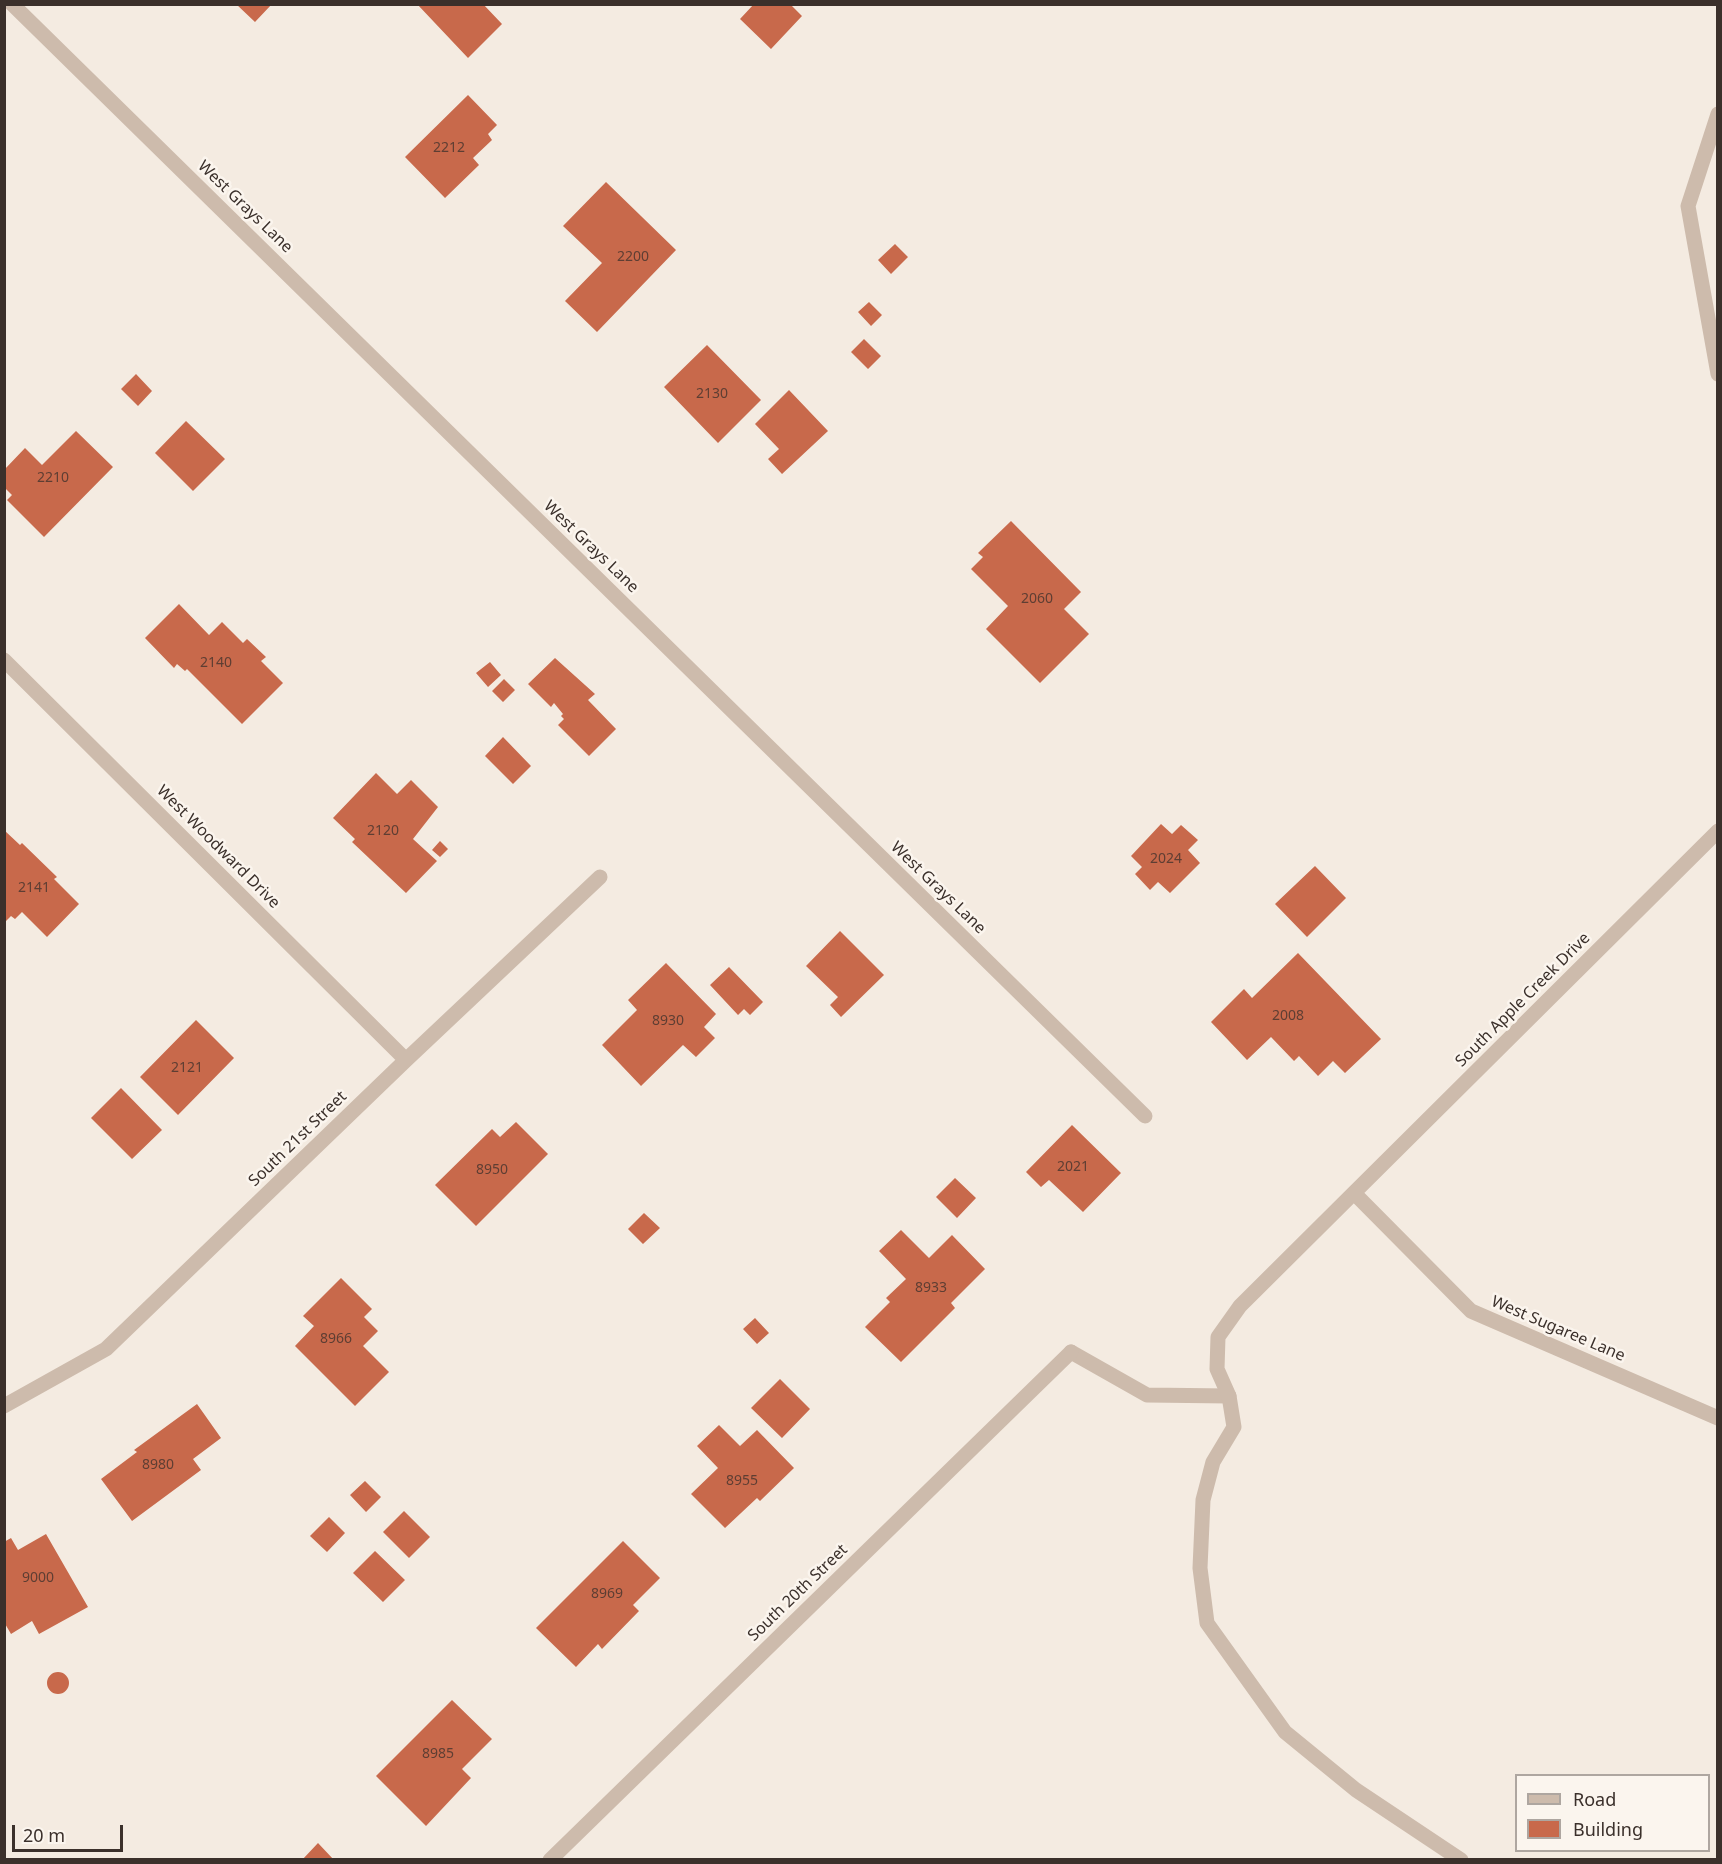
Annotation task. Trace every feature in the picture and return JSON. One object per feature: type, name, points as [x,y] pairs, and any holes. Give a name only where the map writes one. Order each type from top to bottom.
[{"type":"street","name":"West Grays Lane","points":[[12,4],[1146,1116]]},
{"type":"street","points":[[1718,114],[1688,206],[1718,374]]},
{"type":"street","name":"West Woodward Drive","points":[[4,660],[406,1060]]},
{"type":"street","name":"South Apple Creek Drive","points":[[1461,1860],[1356,1790],[1286,1732],[1208,1623],[1200,1568],[1203,1500],[1213,1462],[1234,1427],[1229,1396],[1217,1370],[1218,1337],[1239,1306],[1718,831]]},
{"type":"street","name":"South 21st Street","points":[[4,1406],[106,1349],[600,877]]},
{"type":"street","name":"West Sugaree Lane","points":[[1354,1193],[1471,1311],[1718,1418]]},
{"type":"street","name":"South 20th Street","points":[[550,1860],[1071,1352],[1147,1395],[1229,1396]]},
{"type":"building","points":[[236,4],[272,4],[255,22]]},
{"type":"building","points":[[417,4],[483,4],[502,24],[468,58]]},
{"type":"building","points":[[754,4],[790,4],[802,16],[771,49],[740,19]]},
{"type":"building","points":[[468,95],[497,125],[488,134],[492,140],[473,158],[479,165],[445,198],[405,157]]},
{"type":"building","points":[[606,182],[676,250],[597,332],[565,301],[602,263],[563,226]]},
{"type":"building","points":[[895,244],[908,257],[891,274],[878,260]]},
{"type":"building","points":[[869,302],[882,315],[871,326],[858,312]]},
{"type":"building","points":[[864,339],[881,356],[868,369],[851,352]]},
{"type":"building","points":[[707,345],[761,400],[718,443],[664,387]]},
{"type":"building","points":[[136,374],[152,391],[138,406],[121,389]]},
{"type":"building","points":[[789,390],[828,431],[782,474],[768,459],[779,449],[755,424]]},
{"type":"building","points":[[186,421],[225,459],[193,491],[155,453]]},
{"type":"building","points":[[76,431],[113,467],[44,537],[7,500],[12,495],[5,488],[5,469],[25,448],[42,465]]},
{"type":"building","points":[[1011,521],[1081,592],[1064,609],[1089,634],[1040,683],[986,629],[1008,606],[971,569],[983,557],[978,553]]},
{"type":"building","points":[[179,604],[209,635],[222,622],[243,643],[247,639],[266,657],[261,661],[283,683],[242,724],[187,669],[185,671],[177,664],[174,668],[145,638]]},
{"type":"building","points":[[555,658],[595,694],[588,700],[616,729],[589,756],[558,725],[564,719],[561,716],[563,714],[554,703],[551,707],[528,684]]},
{"type":"building","points":[[490,662],[501,675],[488,687],[476,673]]},
{"type":"building","points":[[504,679],[515,690],[503,702],[492,691]]},
{"type":"building","points":[[503,737],[531,766],[513,784],[485,756]]},
{"type":"building","points":[[376,773],[397,794],[411,780],[438,807],[413,839],[437,861],[406,893],[352,842],[355,839],[333,818]]},
{"type":"building","points":[[1161,824],[1172,834],[1181,825],[1198,840],[1188,850],[1200,863],[1170,893],[1158,882],[1150,890],[1135,874],[1142,867],[1131,856]]},
{"type":"building","points":[[4,830],[20,845],[22,843],[57,877],[54,879],[79,904],[47,937],[22,912],[15,919],[11,916],[4,923]]},
{"type":"building","points":[[440,841],[448,849],[440,857],[432,850]]},
{"type":"building","points":[[1315,866],[1346,898],[1307,937],[1275,904]]},
{"type":"building","points":[[840,931],[884,975],[841,1017],[830,1005],[838,997],[806,966]]},
{"type":"building","points":[[1298,953],[1381,1039],[1345,1073],[1333,1061],[1318,1076],[1299,1056],[1294,1061],[1271,1037],[1247,1060],[1211,1022],[1244,989],[1252,998]]},
{"type":"building","points":[[666,963],[716,1014],[704,1027],[715,1038],[696,1057],[683,1045],[641,1086],[602,1045],[637,1010],[628,1000]]},
{"type":"building","points":[[729,967],[763,1002],[750,1015],[744,1009],[738,1015],[710,985]]},
{"type":"building","points":[[196,1020],[234,1058],[178,1115],[140,1077]]},
{"type":"building","points":[[121,1088],[162,1130],[132,1159],[91,1118]]},
{"type":"building","points":[[516,1122],[548,1154],[476,1226],[435,1185],[492,1129],[500,1137]]},
{"type":"building","points":[[1072,1125],[1121,1173],[1083,1212],[1049,1180],[1041,1187],[1026,1172]]},
{"type":"building","points":[[955,1178],[976,1198],[957,1218],[936,1197]]},
{"type":"building","points":[[644,1213],[660,1228],[643,1244],[628,1229]]},
{"type":"building","points":[[901,1230],[929,1258],[952,1235],[985,1269],[951,1303],[955,1308],[901,1362],[865,1327],[890,1302],[886,1298],[906,1279],[879,1251]]},
{"type":"building","points":[[341,1278],[372,1309],[364,1317],[378,1331],[363,1346],[389,1372],[355,1406],[295,1346],[314,1326],[303,1316]]},
{"type":"building","points":[[755,1318],[769,1333],[757,1344],[743,1329]]},
{"type":"building","points":[[780,1379],[810,1409],[782,1438],[751,1408]]},
{"type":"building","points":[[197,1404],[221,1438],[193,1459],[201,1470],[132,1521],[101,1479],[137,1452],[134,1450]]},
{"type":"building","points":[[719,1425],[740,1446],[757,1430],[794,1468],[760,1501],[757,1498],[725,1528],[691,1494],[718,1468],[697,1446]]},
{"type":"building","points":[[365,1481],[381,1497],[366,1512],[350,1495]]},
{"type":"building","points":[[404,1511],[430,1537],[409,1558],[383,1532]]},
{"type":"building","points":[[329,1517],[345,1533],[327,1552],[310,1536]]},
{"type":"building","points":[[46,1534],[88,1607],[39,1634],[32,1621],[11,1634],[4,1622],[4,1542],[11,1538],[18,1550]]},
{"type":"building","points":[[623,1541],[660,1578],[633,1605],[639,1611],[602,1649],[598,1644],[576,1667],[536,1628]]},
{"type":"building","points":[[375,1551],[405,1580],[383,1602],[353,1573]]},
{"type":"building","points":[[58,1672],[68,1679],[69,1683],[62,1693],[58,1694],[48,1687],[47,1683],[54,1673]]},
{"type":"building","points":[[452,1700],[492,1739],[462,1769],[471,1778],[426,1826],[376,1776]]},
{"type":"building","points":[[318,1843],[334,1860],[302,1860]]}]
